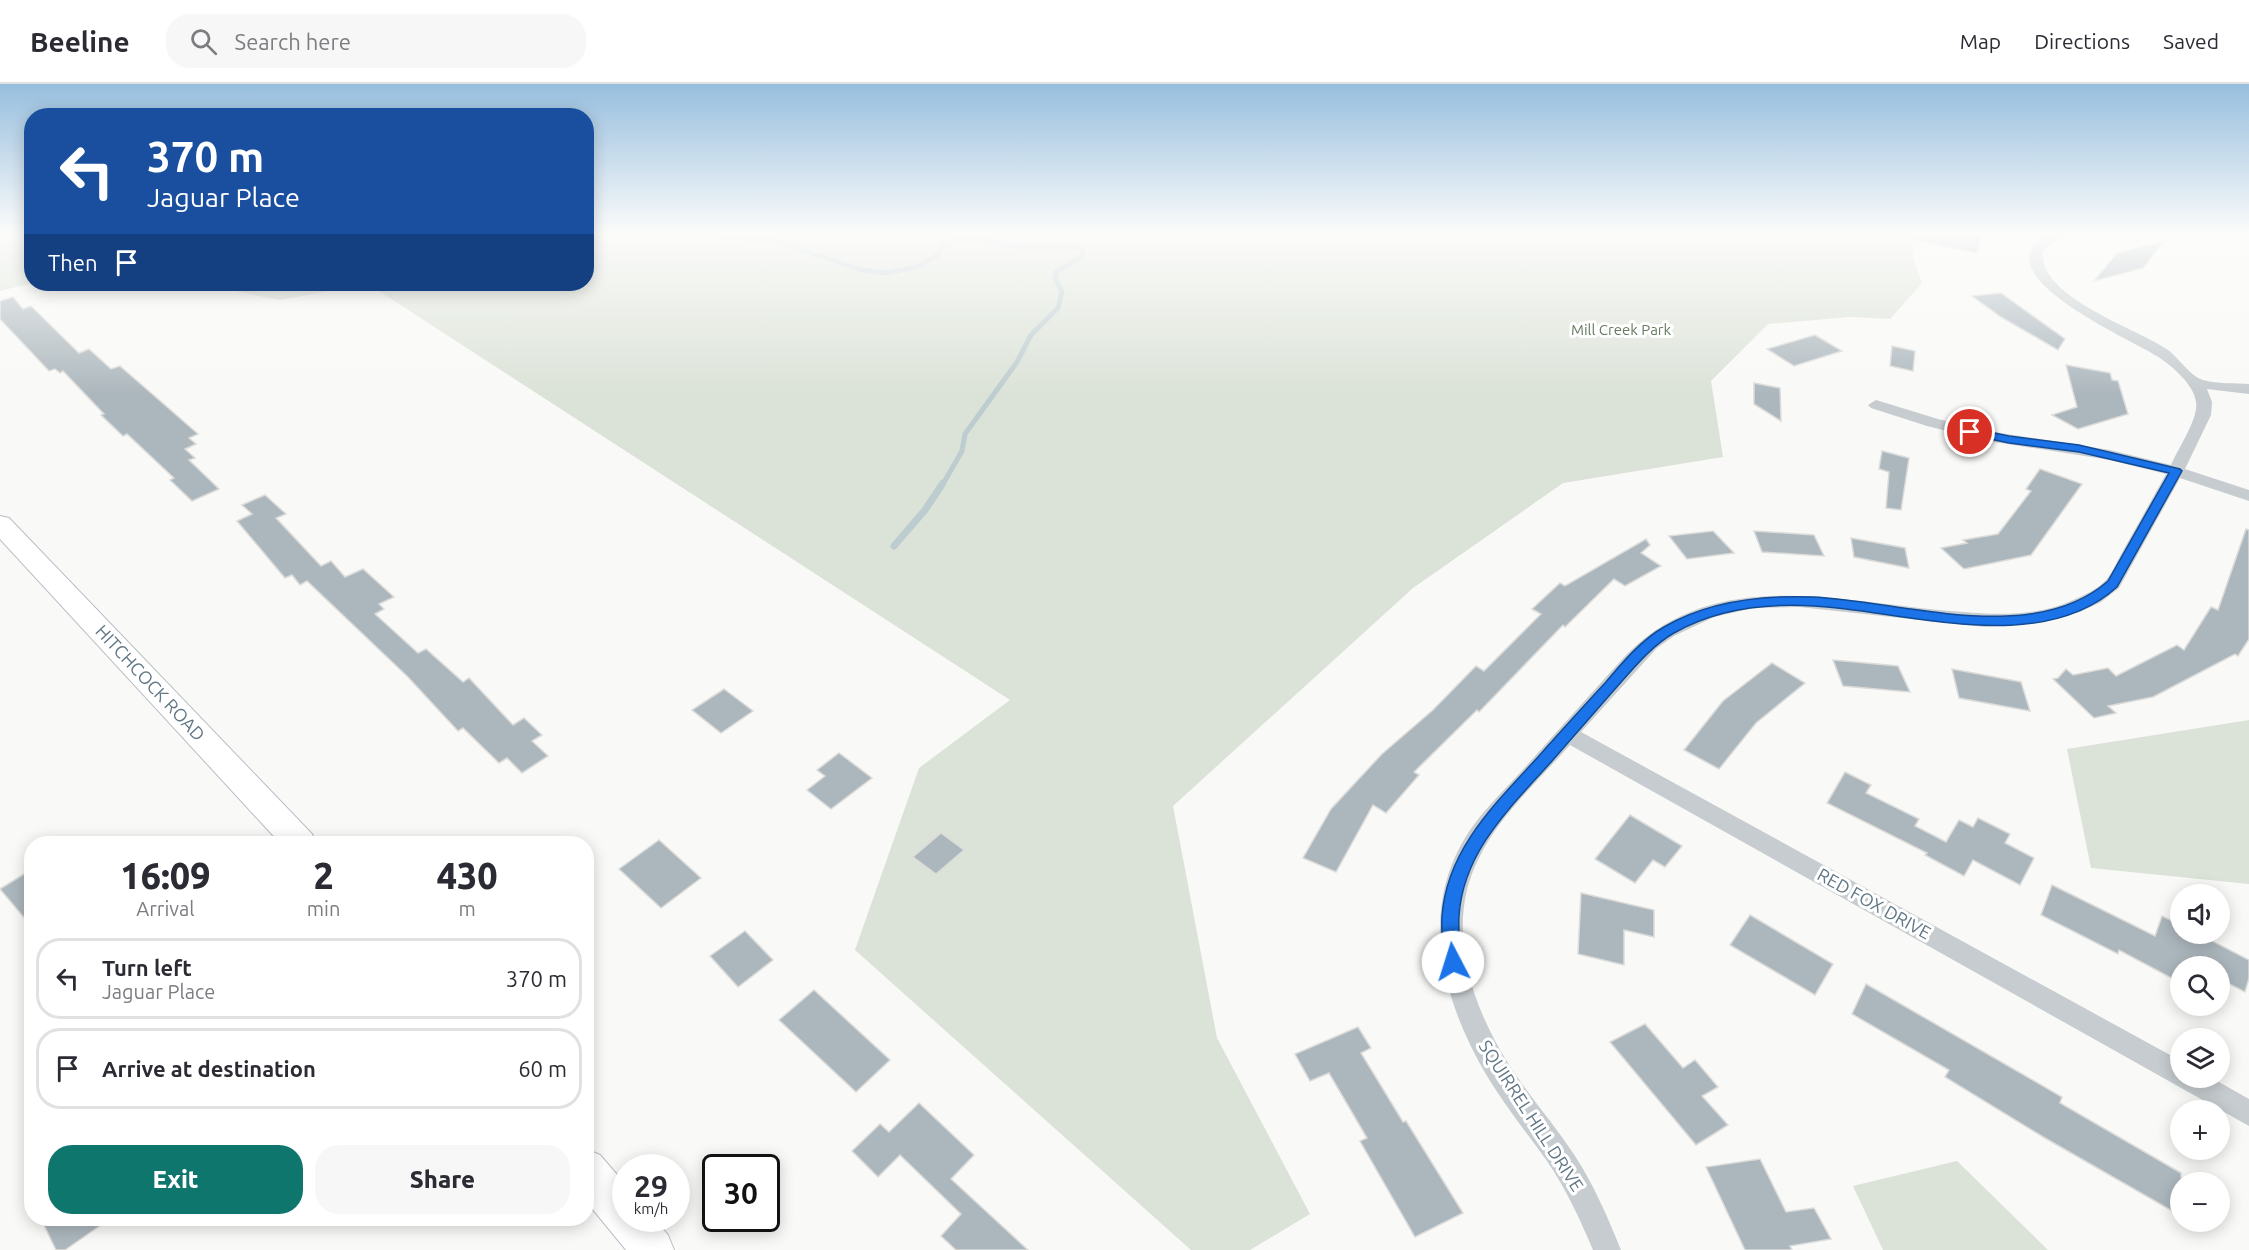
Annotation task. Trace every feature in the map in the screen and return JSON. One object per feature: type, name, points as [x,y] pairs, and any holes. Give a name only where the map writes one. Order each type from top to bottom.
[{"type":"street","points":[[2052,286],[2083,310],[2162,353],[2197,384],[2249,389]]},
{"type":"street","name":"SQUIRREL HILL DRIVE","points":[[1607,1250],[1571,1175],[1506,1083],[1474,1028],[1460,992],[1450,943],[1454,893],[1462,866],[1474,841],[1566,733],[1635,658],[1656,639],[1687,621],[1725,608],[1770,601],[1813,601],[1941,619],[1987,622],[2037,618],[2080,605],[2102,594],[2118,577],[2176,471],[2203,415],[2204,402],[2197,384]]},
{"type":"street","points":[[1876,405],[1933,423],[1988,436],[2079,448],[2176,471],[2249,496]]},
{"type":"street","name":"HITCHCOCK ROAD","points":[[0,524],[293,836]]},
{"type":"street","name":"RED FOX DRIVE","points":[[1566,733],[2170,1069]]},
{"type":"street","points":[[2205,1088],[2249,1113]]},
{"type":"street","points":[[594,1179],[612,1200]]},
{"type":"street","points":[[638,1232],[653,1250]]},
{"type":"green space","points":[[0,286],[18,286],[0,291]]},
{"type":"green space","name":"Mill Creek Park","points":[[594,286],[1919,286],[1890,319],[1850,317],[1768,324],[1711,381],[1723,457],[1563,483],[1413,588],[1173,806],[1217,1038],[1310,1214],[1250,1250],[1191,1250],[855,950],[919,768],[1010,700],[379,291],[594,291]]},
{"type":"green space","points":[[235,291],[329,291],[279,300]]},
{"type":"green space","points":[[2249,720],[2249,884],[2091,868],[2067,749]]},
{"type":"green space","points":[[1957,1161],[2048,1250],[1883,1250],[1853,1186]]},
{"type":"building","points":[[2001,293],[2065,339],[2058,350],[2001,317],[1972,296]]},
{"type":"building","points":[[13,297],[23,309],[31,306],[79,353],[89,349],[111,369],[120,366],[198,434],[189,438],[196,444],[185,449],[195,458],[189,460],[219,489],[192,501],[170,480],[174,478],[127,434],[123,436],[101,415],[104,414],[63,371],[60,373],[55,369],[49,371],[0,319],[0,301]]},
{"type":"building","points":[[1815,335],[1842,351],[1794,366],[1767,349]]},
{"type":"building","points":[[1892,346],[1915,351],[1913,371],[1890,366]]},
{"type":"building","points":[[2066,365],[2110,373],[2112,380],[2118,381],[2128,414],[2078,429],[2052,415],[2077,407]]},
{"type":"building","points":[[1754,383],[1780,388],[1781,421],[1754,404]]},
{"type":"building","points":[[1882,451],[1909,458],[1901,510],[1886,508],[1889,472],[1879,469]]},
{"type":"building","points":[[2040,469],[2082,484],[2031,555],[1964,569],[1941,548],[1967,543],[1963,540],[1998,534],[2031,491],[2026,489]]},
{"type":"building","points":[[265,495],[286,514],[276,518],[321,566],[331,561],[345,577],[363,569],[394,597],[379,604],[384,609],[375,614],[418,653],[426,649],[463,682],[469,678],[513,725],[524,718],[542,735],[532,741],[548,756],[522,773],[507,758],[499,763],[463,728],[458,731],[408,677],[307,581],[300,585],[292,575],[285,578],[237,521],[252,514],[242,505]]},
{"type":"building","points":[[2246,529],[2249,530],[2249,639],[2238,656],[2235,654],[2153,697],[2108,706],[2116,713],[2094,718],[2053,679],[2058,678],[2066,669],[2073,675],[2108,668],[2116,676],[2177,645],[2184,650],[2211,607],[2218,610]]},
{"type":"building","points":[[1713,531],[1734,553],[1687,559],[1669,536]]},
{"type":"building","points":[[1754,531],[1814,535],[1824,556],[1762,552]]},
{"type":"building","points":[[1851,538],[1905,548],[1909,568],[1854,557]]},
{"type":"building","points":[[1646,539],[1650,545],[1641,553],[1661,566],[1625,586],[1614,579],[1565,627],[1563,625],[1479,712],[1477,710],[1414,772],[1419,775],[1386,813],[1373,805],[1336,872],[1303,858],[1331,809],[1382,754],[1433,710],[1476,666],[1484,671],[1541,614],[1532,609],[1560,583],[1565,586]]},
{"type":"building","points":[[1833,660],[1898,666],[1910,692],[1843,686]]},
{"type":"building","points":[[1772,663],[1805,683],[1756,723],[1719,769],[1684,750],[1723,701]]},
{"type":"building","points":[[1952,669],[2021,682],[2030,711],[1959,698]]},
{"type":"building","points":[[724,689],[753,711],[721,733],[692,710]]},
{"type":"building","points":[[839,753],[872,778],[831,809],[807,790],[825,776],[817,770]]},
{"type":"building","points":[[1845,772],[1871,785],[1866,793],[1919,819],[1915,826],[1946,842],[1959,820],[1973,827],[1978,818],[2010,834],[2005,843],[2034,858],[2020,885],[1973,860],[1964,876],[1925,855],[1927,853],[1827,803]]},
{"type":"building","points":[[1630,815],[1682,846],[1665,867],[1653,860],[1635,883],[1595,859]]},
{"type":"building","points":[[941,833],[964,850],[936,874],[913,857]]},
{"type":"building","points":[[659,840],[701,878],[661,908],[619,869]]},
{"type":"building","points":[[24,874],[24,918],[0,889]]},
{"type":"building","points":[[2052,885],[2155,936],[2162,916],[2170,920],[2170,944],[2218,944],[2249,960],[2249,978],[2245,992],[2230,984],[2230,956],[2170,956],[2170,977],[2119,950],[2118,954],[2041,915]]},
{"type":"building","points":[[1581,893],[1654,910],[1654,937],[1624,930],[1624,965],[1578,954]]},
{"type":"building","points":[[1750,915],[1833,964],[1815,995],[1730,945]]},
{"type":"building","points":[[745,931],[773,960],[738,987],[710,956]]},
{"type":"building","points":[[1866,984],[2062,1097],[2060,1103],[2179,1172],[2170,1172],[2170,1210],[1945,1077],[1949,1070],[1852,1014]]},
{"type":"building","points":[[814,990],[890,1060],[856,1092],[779,1020]]},
{"type":"building","points":[[1645,1024],[1683,1068],[1695,1060],[1718,1087],[1702,1096],[1728,1125],[1696,1145],[1610,1042]]},
{"type":"building","points":[[1358,1027],[1371,1048],[1361,1053],[1463,1213],[1415,1237],[1360,1141],[1367,1138],[1329,1073],[1310,1081],[1295,1054]]},
{"type":"building","points":[[919,1103],[974,1155],[951,1179],[1028,1250],[956,1250],[941,1236],[961,1214],[900,1155],[878,1177],[852,1151],[880,1124],[889,1132]]},
{"type":"building","points":[[1760,1159],[1786,1212],[1814,1208],[1831,1239],[1790,1246],[1792,1250],[1745,1250],[1706,1167]]},
{"type":"building","points":[[44,1226],[100,1226],[65,1250],[56,1250]]},
{"type":"waterway","points":[[943,484],[962,451],[965,434],[1017,362],[1031,335],[1058,308],[1062,292],[1059,286]]},
{"type":"waterway","points":[[894,546],[925,510],[943,483]]},
{"type":"route","points":[[1453,962],[1450,918],[1454,893],[1462,866],[1474,841],[1566,733],[1635,658],[1667,630],[1725,608],[1770,601],[1813,601],[1941,619],[1987,622],[2037,618],[2060,612],[2102,594],[2113,584],[2176,471],[2079,448],[2009,440],[1970,432]]}]
